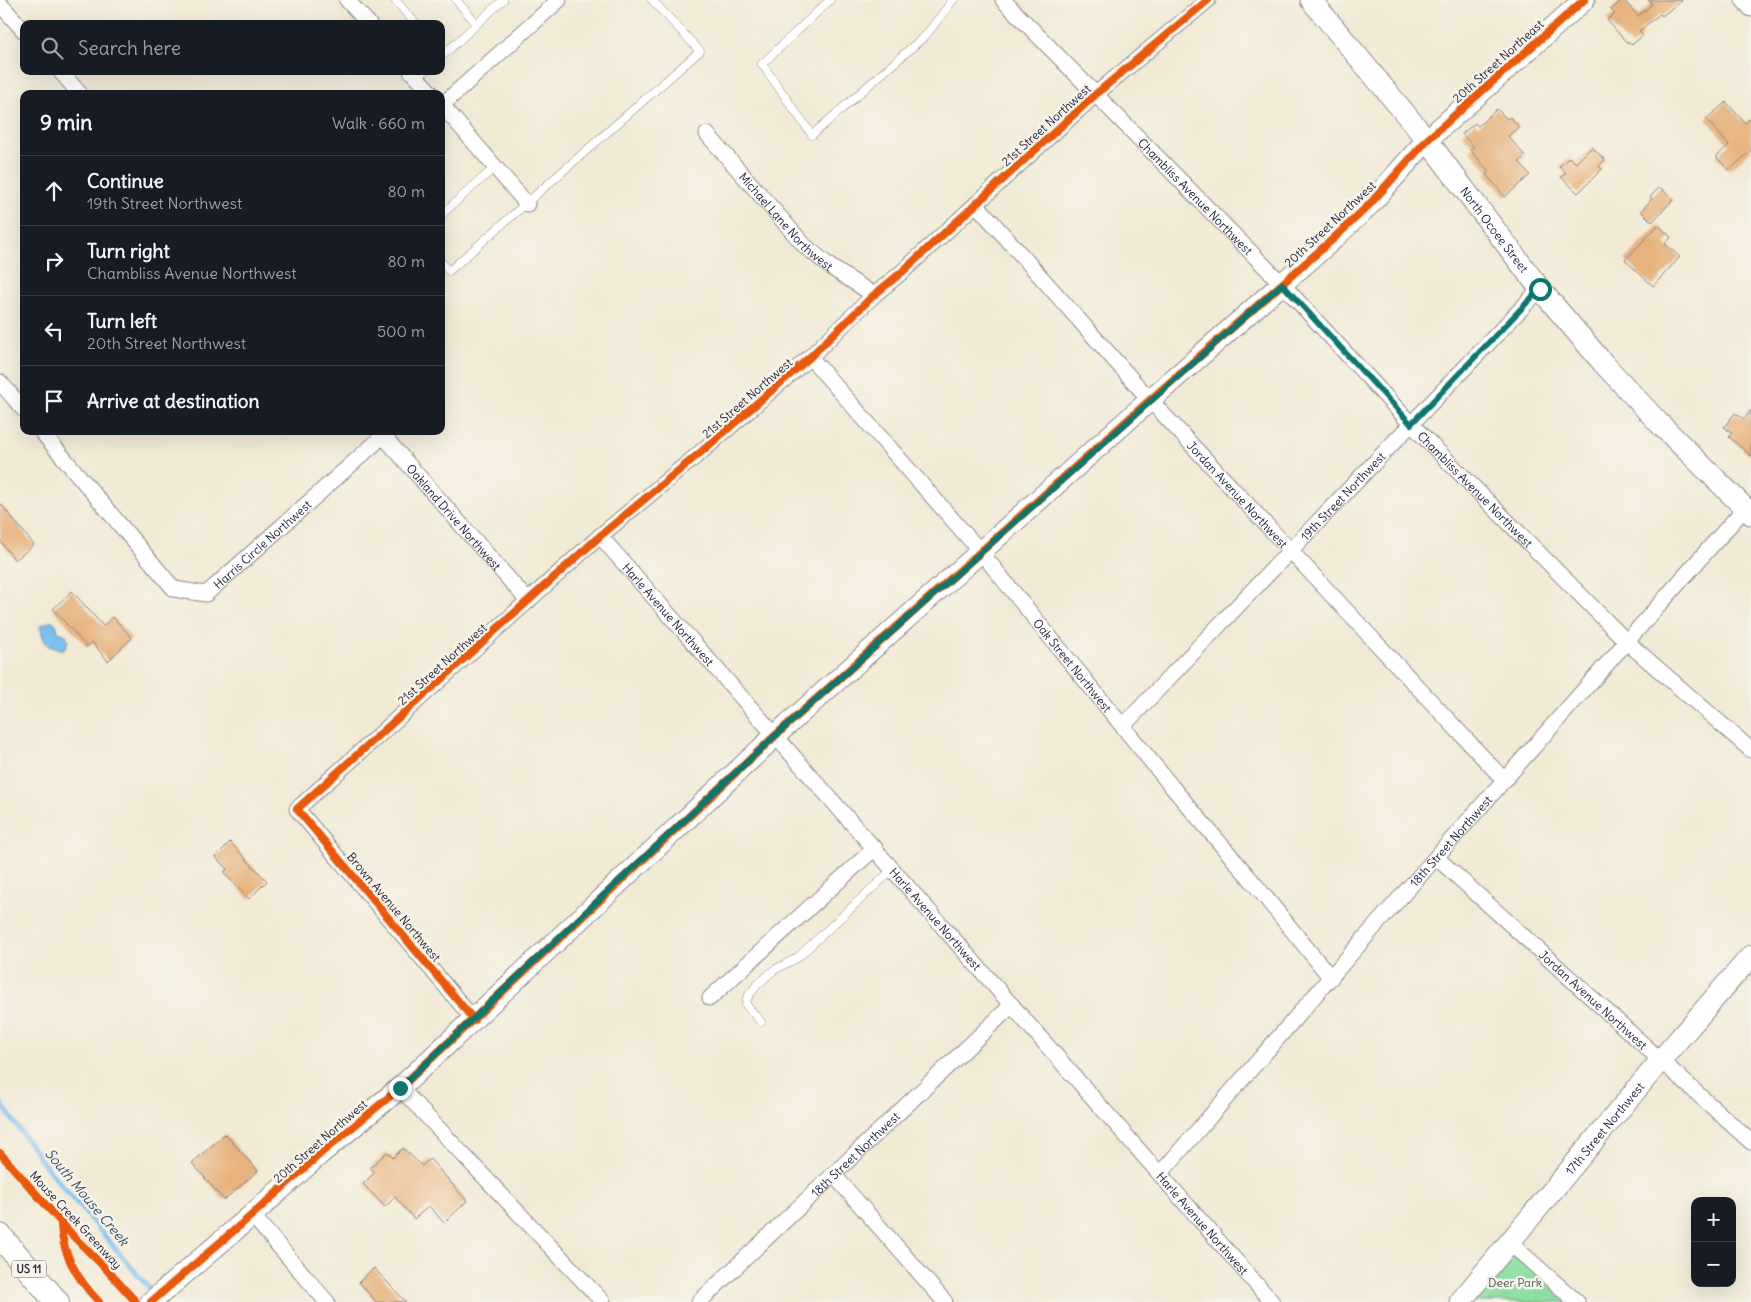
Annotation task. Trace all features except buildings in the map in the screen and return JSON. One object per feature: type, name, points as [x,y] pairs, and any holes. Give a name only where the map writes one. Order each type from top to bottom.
[{"type":"main road","name":"US 11","points":[[0,1236],[57,1302]]},
{"type":"street","points":[[347,0],[365,20]]},
{"type":"street","points":[[445,101],[560,0]]},
{"type":"street","name":"Chambliss Avenue Northwest","points":[[1003,0],[1282,284],[1411,424],[1626,642],[1751,750]]},
{"type":"street","name":"21st Street Northwest","points":[[297,808],[600,536],[810,358],[874,295],[902,272],[1096,94],[1208,0]]},
{"type":"street","name":"North Ocoee Street","points":[[1311,0],[1427,140],[1540,289],[1603,363],[1658,422],[1748,511]]},
{"type":"street","name":"20th Street Northeast","points":[[1427,140],[1584,0]]},
{"type":"street","points":[[1743,0],[1751,9]]},
{"type":"street","points":[[0,4],[20,26]]},
{"type":"street","points":[[63,75],[77,90]]},
{"type":"street","points":[[419,75],[429,90]]},
{"type":"street","points":[[445,110],[527,204]]},
{"type":"street","name":"Michael Lane Northwest","points":[[707,134],[805,246],[832,268],[874,295]]},
{"type":"street","name":"20th Street Northwest","points":[[158,1295],[321,1153],[400,1088],[776,735],[980,551],[1333,239],[1369,205],[1427,140]]},
{"type":"street","name":"Jordan Avenue Northwest","points":[[976,204],[1150,400],[1504,780]]},
{"type":"street","name":"19th Street Northwest","points":[[1123,726],[1540,289]]},
{"type":"street","name":"Oak Street Northwest","points":[[810,358],[980,551],[1172,787],[1331,978]]},
{"type":"street","points":[[0,382],[20,405]]},
{"type":"street","name":"Harris Circle Northwest","points":[[45,435],[174,589],[206,594],[379,435]]},
{"type":"street","name":"Oakland Drive Northwest","points":[[383,435],[528,601]]},
{"type":"street","name":"18th Street Northwest","points":[[1160,1174],[1626,642],[1748,511]]},
{"type":"street","name":"Harle Avenue Northwest","points":[[600,536],[1272,1302]]},
{"type":"street","name":"Brown Avenue Northwest","points":[[297,808],[474,1020]]},
{"type":"street","points":[[710,998],[875,848]]},
{"type":"street","name":"Jordan Avenue Northwest","points":[[1436,858],[1751,1142]]},
{"type":"street","name":"17th Street Northwest","points":[[1460,1302],[1660,1061],[1751,956]]},
{"type":"street","name":"18th Street Northwest","points":[[698,1302],[1012,1005]]},
{"type":"street","points":[[400,1088],[603,1302]]},
{"type":"street","points":[[833,1174],[945,1302]]},
{"type":"street","points":[[252,1215],[327,1302]]},
{"type":"street","points":[[1510,1243],[1577,1302]]},
{"type":"lane","points":[[395,0],[412,20]]},
{"type":"lane","points":[[456,0],[477,24]]},
{"type":"lane","points":[[445,52],[503,0]]},
{"type":"lane","points":[[445,266],[449,271],[700,51],[652,0]]},
{"type":"lane","points":[[830,0],[762,64],[812,135],[926,35],[953,0]]},
{"type":"lane","points":[[445,211],[495,167]]},
{"type":"lane","points":[[761,1022],[746,1005],[747,998],[757,985],[774,970],[797,958],[893,869]]},
{"type":"green space","name":"Deer Park","points":[[1515,1258],[1568,1302],[1470,1302],[1508,1259]]},
{"type":"water","points":[[52,621],[56,624],[58,632],[66,635],[68,642],[63,650],[49,646],[44,639],[40,627]]},
{"type":"waterway","name":"South Mouse Creek","points":[[0,1102],[47,1168],[154,1294]]},
{"type":"cycle path","points":[[474,1020],[297,809],[600,536],[701,452],[810,357],[874,295],[902,272],[1096,94],[1208,0]]},
{"type":"cycle path","points":[[151,1302],[321,1153],[400,1088],[776,735],[1333,239],[1369,205],[1427,140],[1584,0]]},
{"type":"cycle path","name":"Mouse Creek Greenway","points":[[0,1153],[74,1237],[136,1302]]},
{"type":"cycle path","name":"Mouse Creek Greenway","points":[[61,1224],[64,1246],[72,1266],[84,1285],[99,1302]]},
{"type":"route","points":[[400,1088],[776,735],[1282,284],[1411,424],[1540,289]]}]
